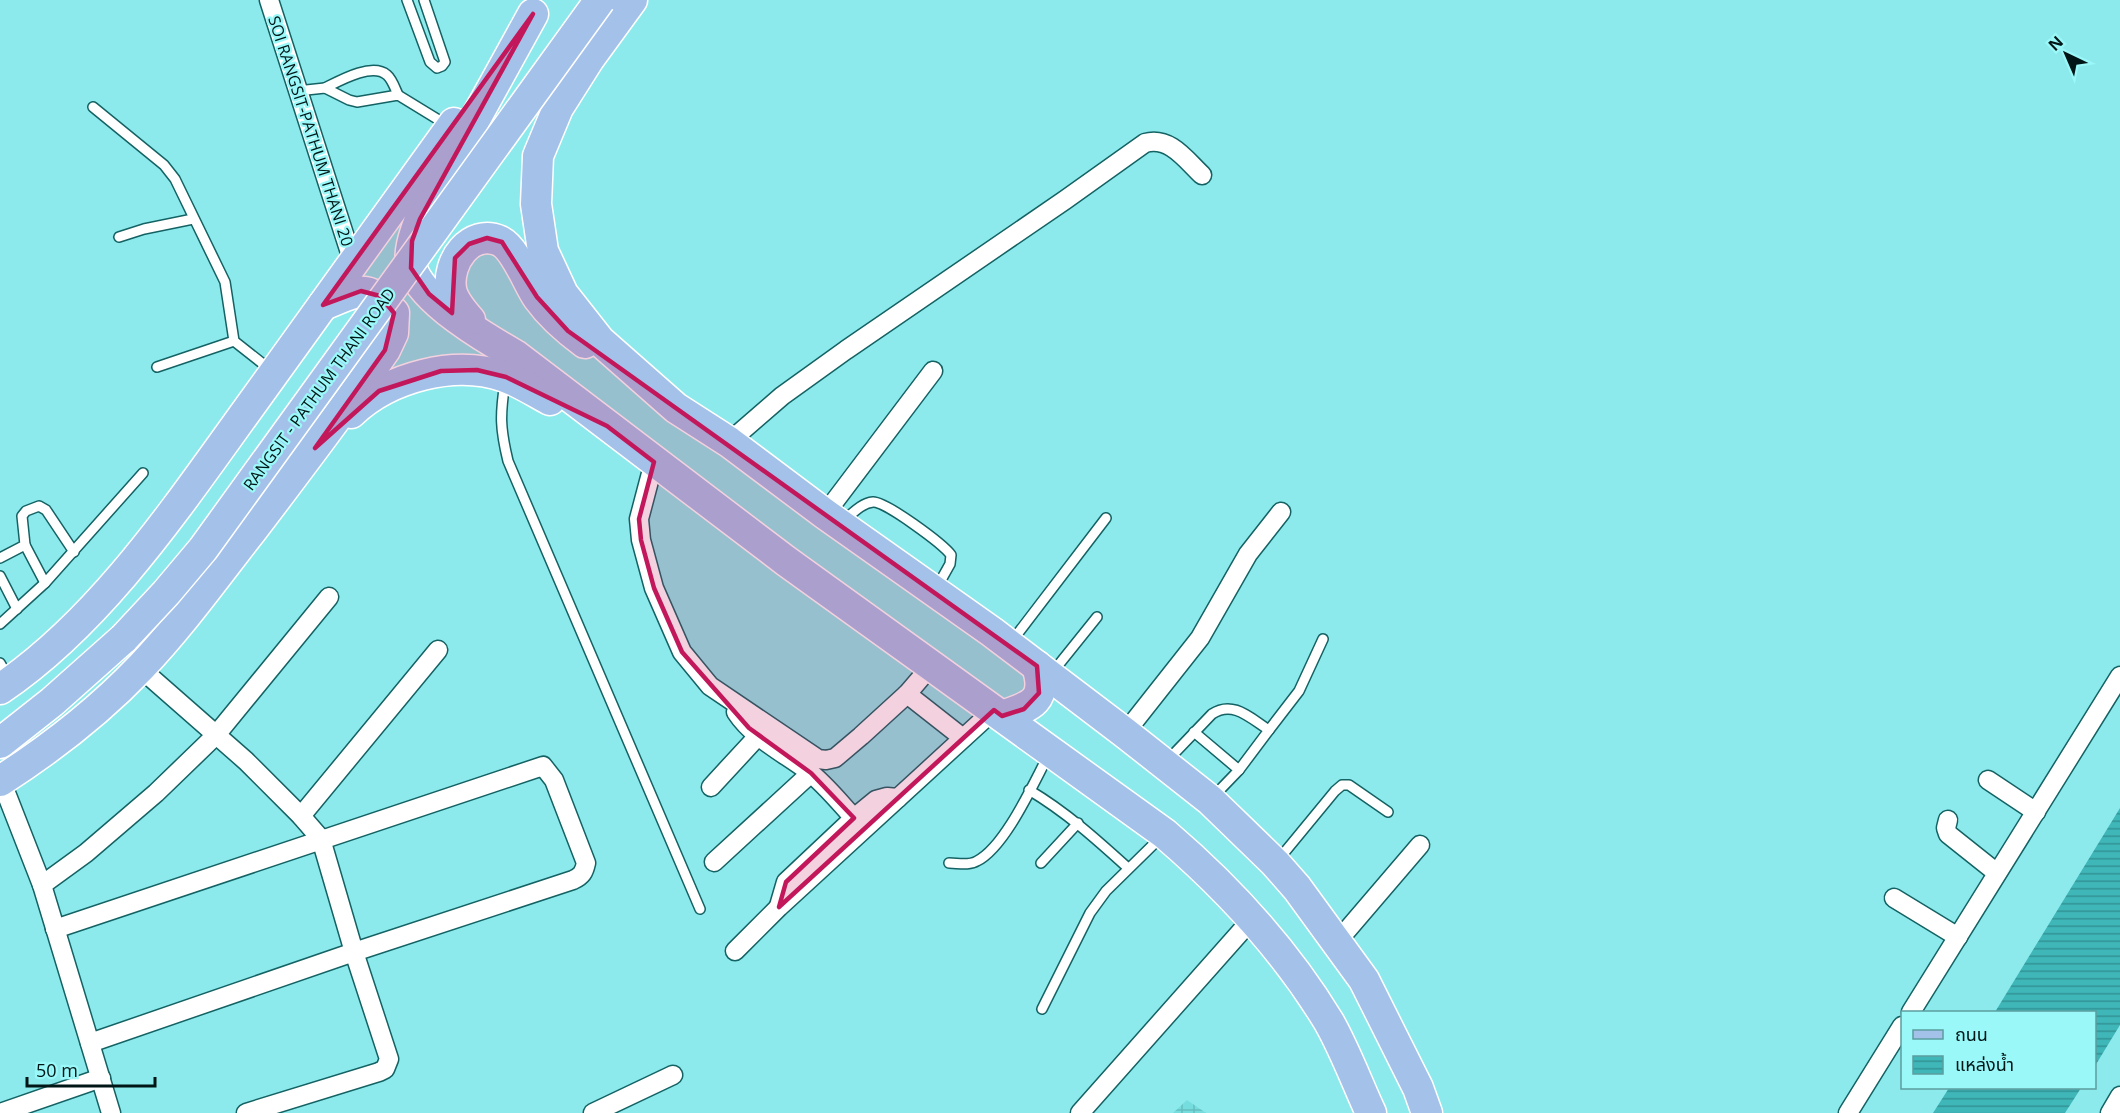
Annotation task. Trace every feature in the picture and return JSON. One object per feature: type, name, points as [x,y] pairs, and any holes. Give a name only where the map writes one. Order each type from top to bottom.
[{"type":"main road","name":"RANGSIT - PATHUM THANI ROAD","points":[[0,743],[52,702],[124,638],[203,549],[600,0]]},
{"type":"main road","points":[[632,0],[589,59],[558,108],[538,156],[536,204],[543,251],[563,294],[600,341],[676,408]]},
{"type":"main road","points":[[4,678],[89,614],[167,521],[538,7]]},
{"type":"main road","points":[[538,7],[420,219],[412,241],[411,268],[429,294],[486,339],[510,366],[607,426],[931,666],[1165,834],[1198,863],[1273,942],[1329,1023],[1371,1113]]},
{"type":"main road","points":[[510,366],[460,310],[451,291],[451,273],[455,258],[469,244],[488,238],[502,242],[511,251],[537,297],[568,331],[676,408],[729,442],[1008,645],[1125,732],[1210,800],[1298,888],[1364,980],[1418,1088],[1427,1113]]},
{"type":"main road","points":[[0,781],[37,757],[110,697],[177,627],[315,448],[385,350],[393,333],[394,313],[380,296],[361,291],[323,305]]},
{"type":"main road","points":[[315,448],[358,407],[379,391],[441,371],[510,366]]},
{"type":"main road","points":[[998,713],[1024,709],[1033,702],[1040,693],[1043,671]]},
{"type":"street","name":"SOI RANGSIT-PATHUM THANI 20","points":[[268,0],[353,262]]},
{"type":"street","points":[[729,442],[782,396],[1145,143],[1155,140],[1166,143],[1202,175]]},
{"type":"street","points":[[832,519],[933,370]]},
{"type":"street","points":[[654,462],[639,519],[641,540],[654,588],[682,652],[710,686],[729,700],[818,759],[826,760],[835,758],[852,744],[907,694],[931,666]]},
{"type":"street","points":[[1125,732],[1200,638],[1248,554],[1281,512]]},
{"type":"street","points":[[42,885],[86,854],[148,801],[216,735],[329,597]]},
{"type":"street","points":[[302,816],[438,650]]},
{"type":"street","points":[[140,668],[302,816],[321,839],[354,952],[389,1059],[385,1069],[246,1113]]},
{"type":"street","points":[[1912,1011],[2120,676]]},
{"type":"street","points":[[907,694],[963,738]]},
{"type":"street","points":[[729,700],[740,717],[758,736],[811,773],[854,818]]},
{"type":"street","points":[[735,951],[779,907],[963,738],[998,713]]},
{"type":"street","points":[[711,787],[758,736]]},
{"type":"street","points":[[55,929],[543,766],[554,780],[586,863],[581,876],[573,880],[354,952],[90,1043]]},
{"type":"street","points":[[714,862],[811,773]]},
{"type":"street","points":[[1988,780],[2036,812]]},
{"type":"street","points":[[0,781],[42,885],[111,1113]]},
{"type":"street","points":[[779,907],[786,882],[854,818],[876,800],[887,797],[898,798]]},
{"type":"street","points":[[1948,820],[1946,828],[1948,834],[1997,873]]},
{"type":"street","points":[[1337,942],[1420,845]]},
{"type":"street","points":[[1894,898],[1958,937]]},
{"type":"street","points":[[1080,1113],[1252,919]]},
{"type":"street","points":[[1848,1113],[1901,1028]]},
{"type":"street","points":[[593,1113],[673,1075]]},
{"type":"street","points":[[0,1113],[41,1106],[101,1078]]},
{"type":"street","points":[[2110,1113],[2120,1096]]},
{"type":"lane","points":[[407,0],[430,62],[437,68],[445,62],[424,0]]},
{"type":"lane","points":[[297,91],[325,88],[369,70],[380,71],[387,75],[398,95],[451,127]]},
{"type":"lane","points":[[325,88],[357,102],[398,95]]},
{"type":"lane","points":[[93,107],[164,165],[175,179],[225,282],[234,341],[274,373]]},
{"type":"lane","points":[[119,237],[144,229],[193,219]]},
{"type":"lane","points":[[157,367],[234,341]]},
{"type":"lane","points":[[510,366],[500,413],[508,461],[700,909]]},
{"type":"lane","points":[[0,624],[45,583],[143,473]]},
{"type":"lane","points":[[832,519],[874,501],[883,503],[924,532],[951,555],[950,564],[935,592]]},
{"type":"lane","points":[[45,583],[24,545],[22,516],[39,506],[46,510],[74,552]]},
{"type":"lane","points":[[1008,645],[1106,518]]},
{"type":"lane","points":[[0,558],[24,545]]},
{"type":"lane","points":[[0,576],[17,609]]},
{"type":"lane","points":[[1043,671],[1097,617]]},
{"type":"lane","points":[[1210,800],[1239,770],[1299,691],[1323,639]]},
{"type":"lane","points":[[1164,764],[1212,714],[1221,708],[1228,707],[1241,712],[1269,730]]},
{"type":"lane","points":[[1194,732],[1239,770]]},
{"type":"lane","points":[[950,863],[972,864],[979,861],[1010,826],[1050,751]]},
{"type":"lane","points":[[1275,863],[1342,785],[1349,785],[1388,812]]},
{"type":"lane","points":[[1029,790],[1078,823],[1128,868]]},
{"type":"lane","points":[[1041,864],[1078,823]]},
{"type":"lane","points":[[1042,1009],[1090,913],[1106,891],[1165,834]]},
{"type":"highlighted area","points":[[533,14],[420,219],[412,241],[411,268],[429,294],[452,313],[455,258],[469,244],[487,238],[502,242],[537,297],[568,331],[1037,666],[1039,693],[1024,709],[1002,716],[994,710],[779,907],[786,882],[854,818],[811,773],[749,728],[682,652],[654,588],[641,540],[639,519],[654,462],[607,426],[506,377],[477,370],[441,371],[379,391],[315,448],[385,350],[394,313],[380,296],[361,291],[323,305]]},
{"type":"shaded area","points":[[1187,1100],[1206,1113],[1173,1113]]},
{"type":"water","points":[[2120,808],[2120,1025],[2096,1064],[2096,1011],[1996,1011]]},
{"type":"water","points":[[1948,1089],[2080,1089],[2065,1113],[1933,1113]]}]
